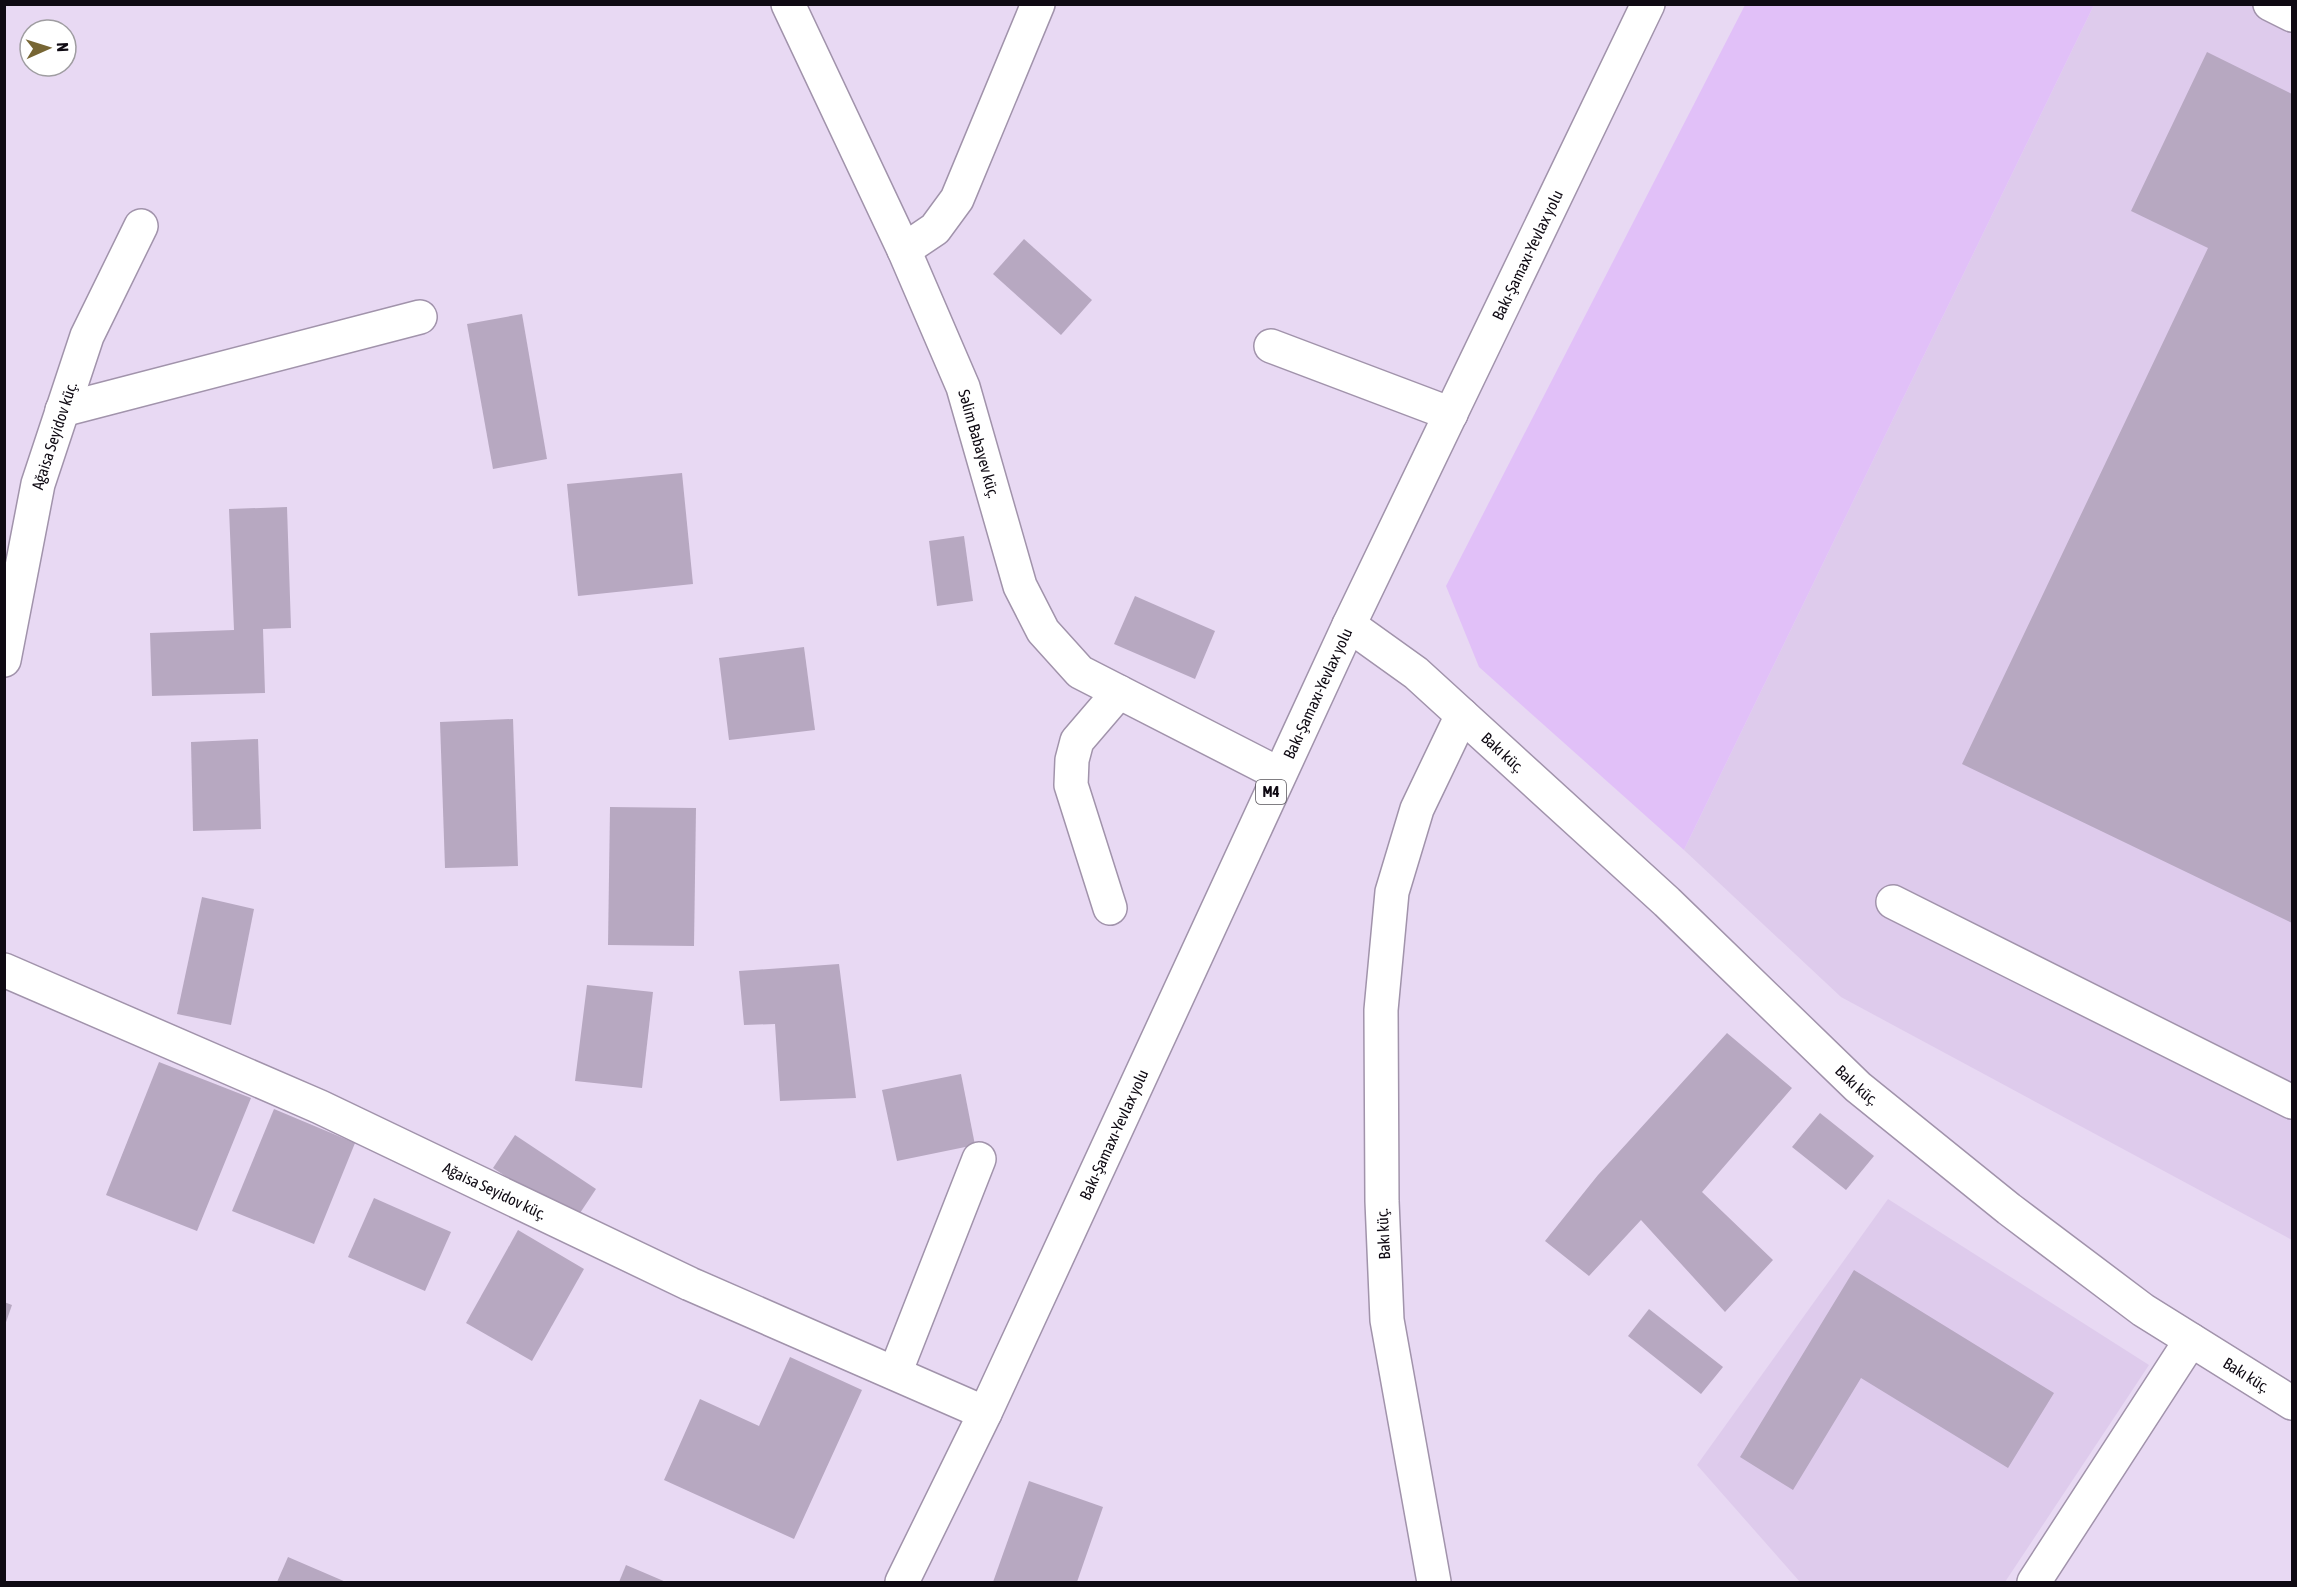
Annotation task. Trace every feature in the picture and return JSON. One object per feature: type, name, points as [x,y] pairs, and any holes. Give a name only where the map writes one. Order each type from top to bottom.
[{"type":"main road","name":"Səlim Babayev küç.","points":[[788,4],[904,250],[963,387],[1020,586],[1043,631],[1080,672],[1279,774]]},
{"type":"main road","points":[[904,250],[935,229],[957,200],[1038,4]]},
{"type":"main road","name":"Bakı-Şamaxı-Yevlax yolu","points":[[902,1582],[985,1413],[1349,625],[1648,4]]},
{"type":"main road","points":[[2270,4],[2292,15]]},
{"type":"main road","name":"Ağaisa Seyidov küç.","points":[[4,660],[38,484],[87,336],[141,226]]},
{"type":"main road","points":[[62,410],[420,317]]},
{"type":"main road","points":[[1270,346],[1451,414]]},
{"type":"main road","name":"Bakı küç.","points":[[1349,625],[1416,674],[1462,715],[1666,902],[1858,1087],[2018,1216],[2143,1310],[2292,1402]]},
{"type":"main road","points":[[1110,908],[1071,785],[1072,760],[1077,741],[1119,692]]},
{"type":"main road","name":"Bakı küç.","points":[[1434,1582],[1387,1320],[1382,1201],[1381,1010],[1392,892],[1417,809],[1462,715]]},
{"type":"main road","points":[[1893,902],[2292,1102]]},
{"type":"main road","name":"Ağaisa Seyidov küç.","points":[[4,970],[320,1107],[690,1284],[985,1413]]},
{"type":"main road","points":[[894,1373],[979,1159]]},
{"type":"main road","points":[[2034,1582],[2191,1340]]},
{"type":"shaded area","points":[[1745,5],[2094,5],[1684,850],[1479,667],[1446,586]]},
{"type":"shaded area","points":[[2094,5],[2292,5],[2292,1240],[1841,997],[1684,850]]},
{"type":"shaded area","points":[[1888,1199],[2149,1365],[2005,1582],[1800,1582],[1697,1465]]},
{"type":"building","points":[[2207,52],[2292,94],[2292,923],[1962,764],[2208,248],[2131,211]]},
{"type":"building","points":[[1024,239],[1092,300],[1061,335],[993,274]]},
{"type":"building","points":[[522,314],[547,459],[493,469],[467,324]]},
{"type":"building","points":[[682,473],[693,584],[578,596],[567,484]]},
{"type":"building","points":[[287,507],[291,628],[263,629],[265,693],[152,696],[150,633],[234,630],[229,509]]},
{"type":"building","points":[[964,536],[973,601],[937,606],[929,541]]},
{"type":"building","points":[[1135,596],[1215,631],[1195,679],[1114,644]]},
{"type":"building","points":[[804,647],[815,730],[729,740],[719,658]]},
{"type":"building","points":[[513,719],[518,866],[445,868],[440,722]]},
{"type":"building","points":[[258,739],[261,829],[193,831],[191,742]]},
{"type":"building","points":[[610,807],[696,808],[694,946],[608,945]]},
{"type":"building","points":[[202,897],[254,909],[231,1025],[177,1014]]},
{"type":"building","points":[[839,964],[856,1098],[780,1101],[775,1024],[744,1025],[739,971]]},
{"type":"building","points":[[587,985],[653,992],[642,1088],[575,1081]]},
{"type":"building","points":[[1727,1033],[1792,1088],[1702,1192],[1773,1260],[1725,1312],[1641,1220],[1589,1276],[1545,1241],[1598,1175]]},
{"type":"building","points":[[159,1062],[251,1098],[197,1231],[106,1195]]},
{"type":"building","points":[[961,1074],[975,1145],[897,1161],[882,1090]]},
{"type":"building","points":[[274,1109],[355,1143],[314,1244],[232,1211]]},
{"type":"building","points":[[1820,1113],[1874,1156],[1846,1190],[1792,1147]]},
{"type":"building","points":[[515,1135],[596,1189],[574,1222],[493,1168]]},
{"type":"building","points":[[374,1198],[451,1232],[425,1291],[348,1257]]},
{"type":"building","points":[[518,1230],[584,1269],[532,1361],[466,1323]]},
{"type":"building","points":[[1854,1270],[2054,1393],[2008,1468],[1861,1378],[1793,1490],[1740,1457]]},
{"type":"building","points":[[4,1302],[12,1305],[5,1325],[4,1325]]},
{"type":"building","points":[[1649,1309],[1723,1367],[1701,1394],[1628,1336]]},
{"type":"building","points":[[790,1357],[862,1390],[794,1539],[664,1480],[700,1399],[759,1426]]},
{"type":"building","points":[[1029,1481],[1103,1507],[1077,1582],[993,1582]]},
{"type":"building","points":[[288,1557],[346,1582],[277,1582]]},
{"type":"building","points":[[626,1565],[666,1582],[619,1582]]}]
